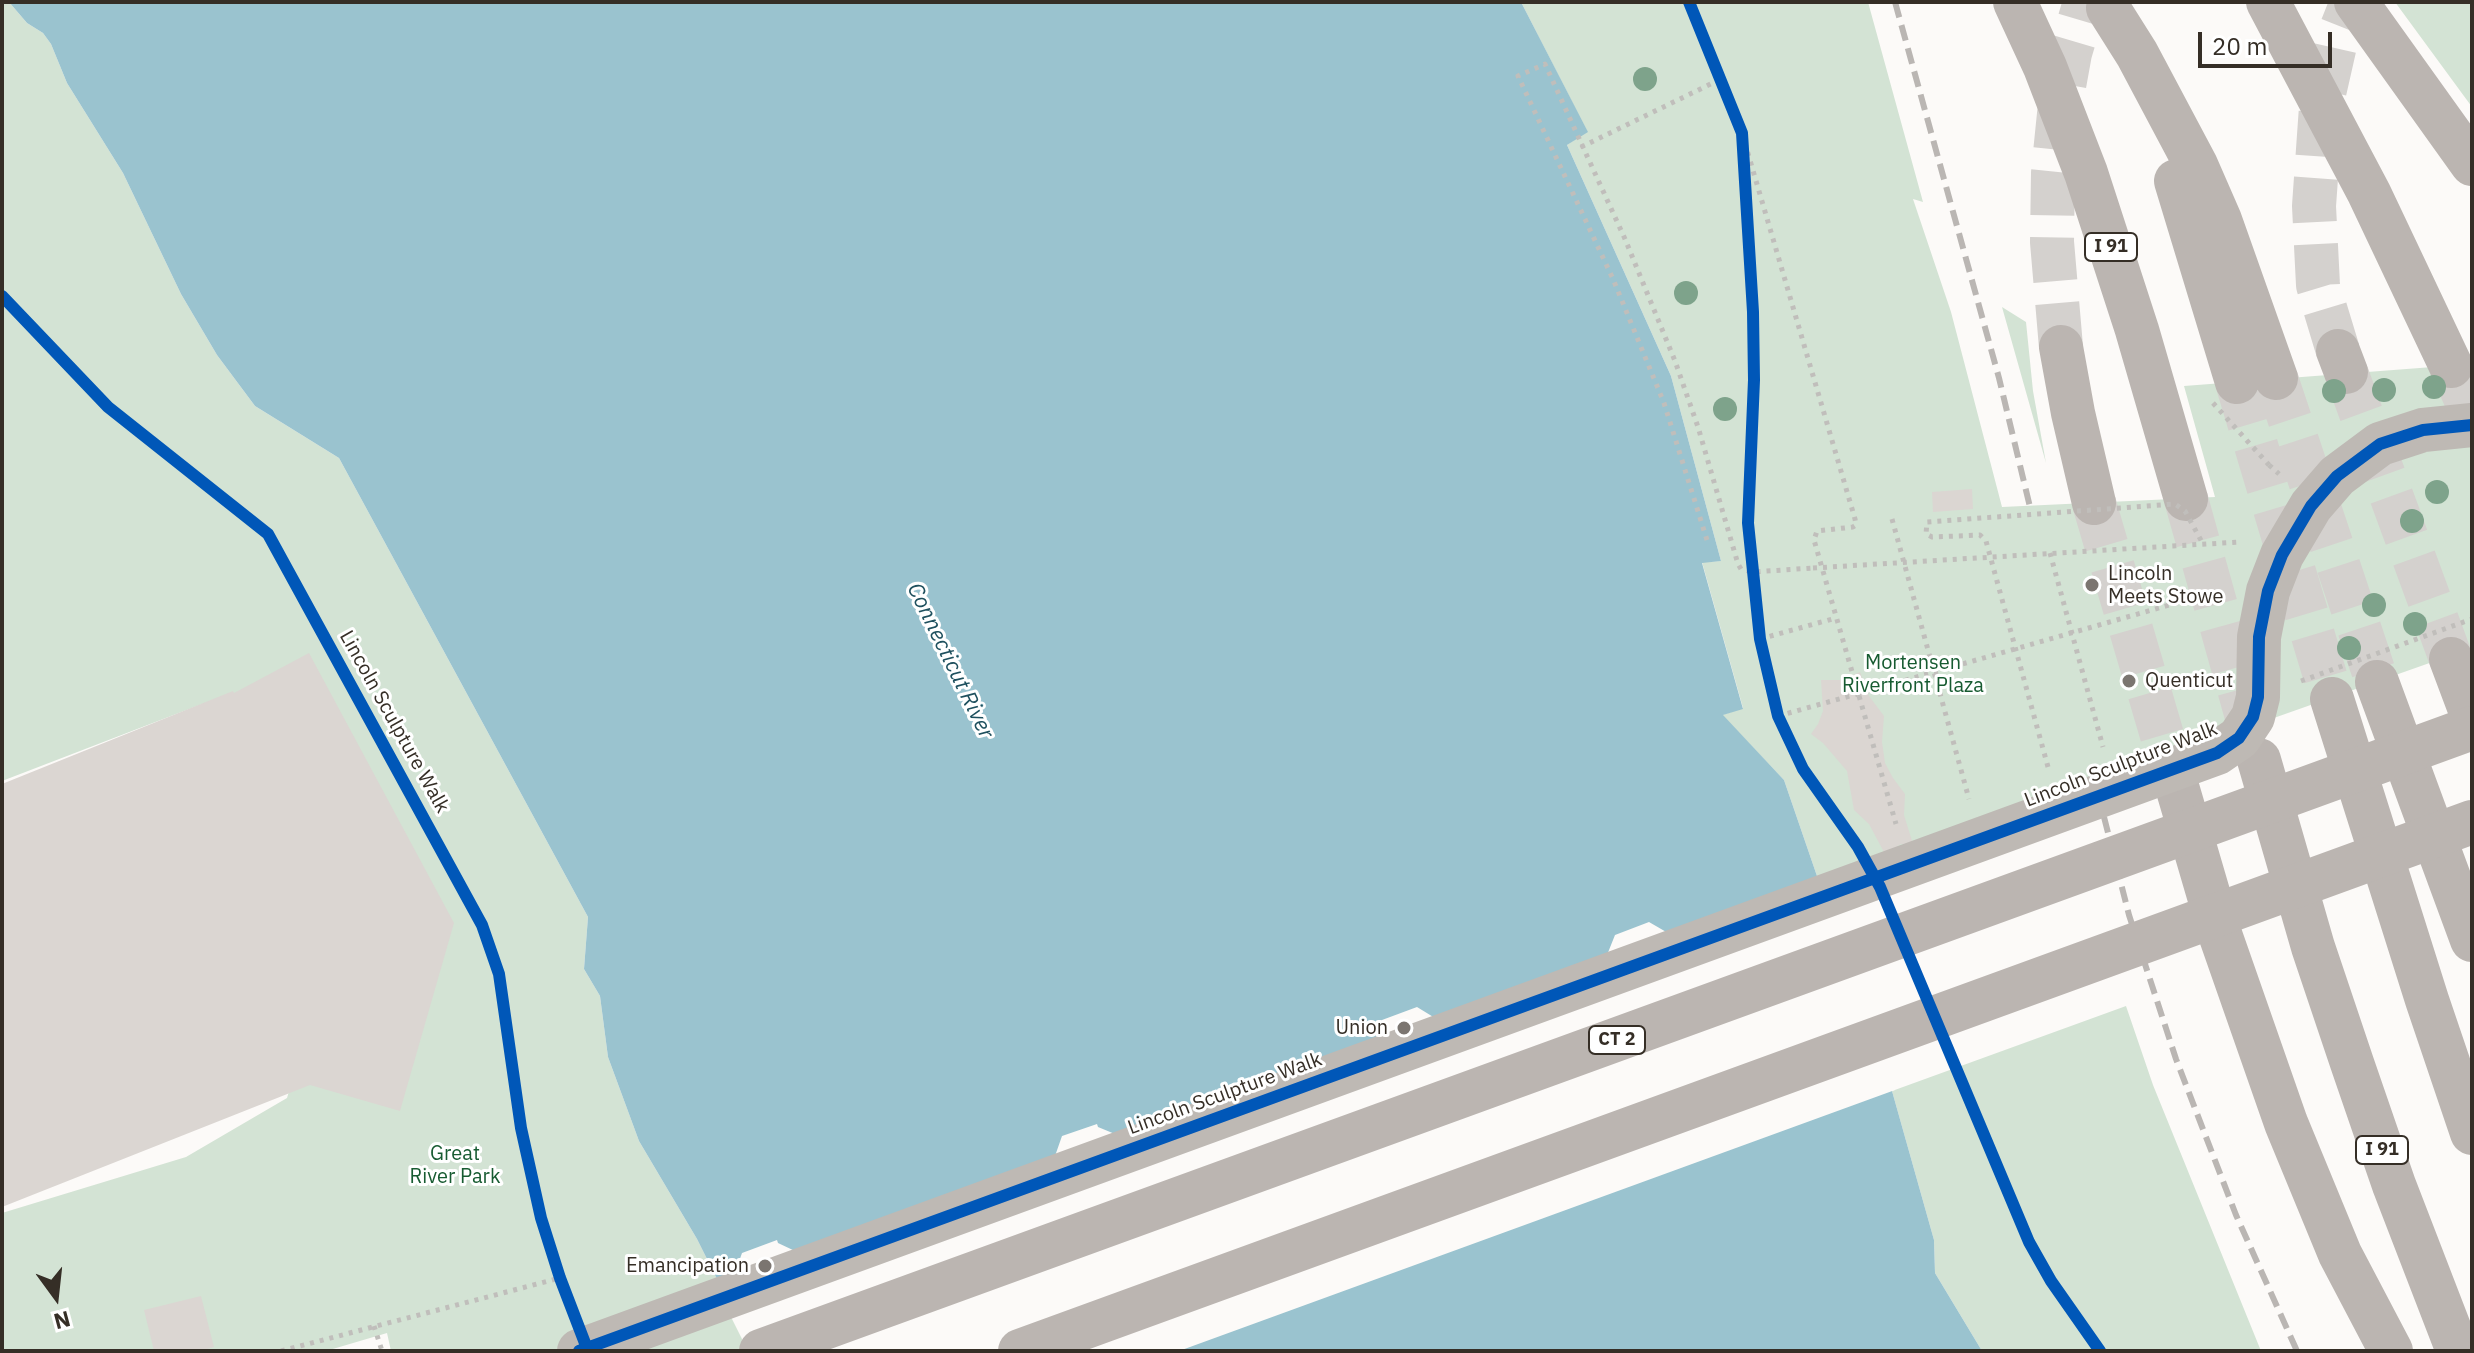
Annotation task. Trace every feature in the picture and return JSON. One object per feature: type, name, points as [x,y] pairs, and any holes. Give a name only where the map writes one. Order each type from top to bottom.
[{"type":"highway","name":"I 91","points":[[2015,2],[2050,79],[2086,173],[2186,499]]},
{"type":"highway","points":[[2268,2],[2369,193],[2451,366]]},
{"type":"highway","points":[[2356,2],[2472,164]]},
{"type":"highway","points":[[2106,5],[2161,138],[2242,388]]},
{"type":"highway","points":[[2061,347],[2094,503]]},
{"type":"highway","points":[[2451,659],[2472,715]]},
{"type":"highway","points":[[2377,682],[2472,940]]},
{"type":"highway","points":[[2332,699],[2472,1133]]},
{"type":"highway","name":"CT 2","points":[[761,1351],[2472,728]]},
{"type":"highway","name":"I 91","points":[[2259,760],[2342,1034],[2394,1185],[2458,1351]]},
{"type":"highway","points":[[2178,790],[2221,937],[2286,1123],[2340,1254],[2391,1351]]},
{"type":"highway","points":[[1020,1351],[2472,822]]},
{"type":"street","name":"Lincoln Sculpture Walk","points":[[579,1351],[2203,759],[2239,738],[2253,717],[2258,697],[2257,652],[2275,573],[2297,525],[2321,493],[2367,452],[2408,433],[2472,425]]},
{"type":"path","points":[[1707,540],[1664,403],[1613,279],[1518,76],[1545,64],[1625,239],[1675,361],[1714,481],[1734,558],[1741,569],[1752,566],[1822,568],[2203,544],[2252,544],[2275,573],[1857,694],[1777,711],[1784,729]]},
{"type":"path","points":[[1716,66],[1726,93]]},
{"type":"path","points":[[1581,147],[1721,79]]},
{"type":"path","points":[[1736,120],[1772,232],[1855,519],[1856,525],[1853,527],[1821,530],[1815,533],[1814,540],[1893,819],[1897,825],[1905,823]]},
{"type":"path","points":[[1742,133],[1746,192]]},
{"type":"path","points":[[2242,388],[2280,476]]},
{"type":"path","points":[[2049,771],[1983,536],[1932,537],[1926,534],[1927,522],[2175,504],[2185,511],[2203,544]]},
{"type":"path","points":[[1892,519],[1969,800]]},
{"type":"path","points":[[2050,553],[2105,751]]},
{"type":"path","points":[[1752,566],[1753,587]]},
{"type":"path","points":[[1763,654],[1759,633],[1836,618]]},
{"type":"path","points":[[2258,697],[2472,619]]},
{"type":"path","points":[[555,1263],[566,1292]]},
{"type":"path","points":[[281,1351],[560,1278]]},
{"type":"path","points":[[374,1326],[382,1351]]},
{"type":"green space","name":"Great River Park","points":[[2,2],[9,2],[51,44],[67,83],[123,173],[181,294],[217,355],[255,406],[339,458],[588,917],[584,969],[600,996],[608,1057],[639,1141],[697,1239],[753,1351],[391,1351],[387,1333],[326,1351],[2,1351],[2,1213],[186,1157],[287,1098],[340,917],[223,696],[2,781]]},
{"type":"green space","name":"Mortensen Riverfront Plaza","points":[[1521,2],[1868,2],[1923,202],[1913,199],[1951,312],[2002,507],[2215,497],[2184,386],[2472,364],[2472,648],[1818,879],[1784,780],[1722,715],[1743,708],[1702,562],[1721,561],[1671,376],[1567,145],[1587,131]]},
{"type":"green space","points":[[2395,2],[2472,2],[2472,107]]},
{"type":"green space","points":[[2002,307],[2026,322],[2033,391],[2046,463]]},
{"type":"green space","points":[[2126,1006],[2153,1085],[2261,1351],[1982,1351],[1935,1273],[1934,1240],[1892,1091]]},
{"type":"water","name":"Connecticut River","points":[[9,2],[1521,2],[1588,132],[1567,145],[1671,376],[1721,561],[1702,563],[1743,709],[1723,715],[1784,780],[1818,879],[1799,886],[1892,1091],[1934,1240],[1935,1273],[1982,1351],[753,1351],[697,1239],[639,1141],[608,1057],[600,996],[584,969],[588,917],[339,458],[255,406],[217,355],[181,294],[123,173],[67,83],[51,44]]},
{"type":"pier","points":[[1804,888],[1895,1090],[1179,1351],[748,1351],[713,1281],[735,1273],[742,1253],[777,1240],[795,1251],[1055,1156],[1062,1136],[1097,1124],[1115,1134],[1375,1040],[1382,1020],[1417,1007],[1435,1018],[1607,955],[1615,935],[1649,922],[1668,933]]},
{"type":"building","points":[[1972,489],[1973,509],[1933,512],[1932,492]]},
{"type":"building","points":[[309,653],[454,923],[400,1111],[310,1085],[2,1207],[2,784],[234,693]]},
{"type":"building","points":[[1860,672],[1869,696],[1884,716],[1882,742],[1885,763],[1905,794],[1904,815],[1913,844],[1901,844],[1885,854],[1869,824],[1854,810],[1847,771],[1811,734],[1823,711],[1821,680],[1841,680]]},
{"type":"building","points":[[201,1296],[214,1347],[200,1351],[154,1351],[144,1310]]},
{"type":"tunnel","points":[[2061,347],[2052,242],[2053,173],[2070,53],[2085,2]]},
{"type":"tunnel","points":[[2338,351],[2318,285],[2314,206],[2321,107],[2335,45],[2352,2]]},
{"type":"tunnel","points":[[2451,366],[2472,413]]},
{"type":"tunnel","points":[[2346,372],[2451,659]]},
{"type":"tunnel","points":[[2276,378],[2377,682]]},
{"type":"tunnel","points":[[2237,382],[2332,699]]},
{"type":"tunnel","points":[[2186,499],[2252,735]]},
{"type":"tunnel","points":[[2094,503],[2178,790]]},
{"type":"railway","points":[[1895,2],[1999,378],[2030,507]]},
{"type":"railway","points":[[2104,817],[2129,915],[2176,1059],[2236,1215],[2297,1351]]},
{"type":"cycle path","points":[[1689,2],[1742,133],[1753,312],[1754,380],[1748,523],[1760,639],[1778,716],[1803,769],[1858,847],[1880,887],[2029,1242],[2051,1281],[2100,1351]]},
{"type":"cycle path","points":[[2,296],[108,407],[268,534],[482,925],[499,974],[521,1128],[541,1218],[588,1351]]},
{"type":"cycle path","points":[[579,1351],[2217,753],[2239,738],[2253,717],[2258,697],[2259,637],[2268,591],[2282,555],[2311,506],[2337,476],[2380,444],[2423,430],[2472,425]]},
{"type":"place","name":"Lincoln Meets Stowe","points":[[2092,585]]},
{"type":"place","name":"Quenticut","points":[[2129,681]]},
{"type":"place","name":"Union","points":[[1404,1028]]},
{"type":"place","name":"Emancipation","points":[[765,1266]]}]
